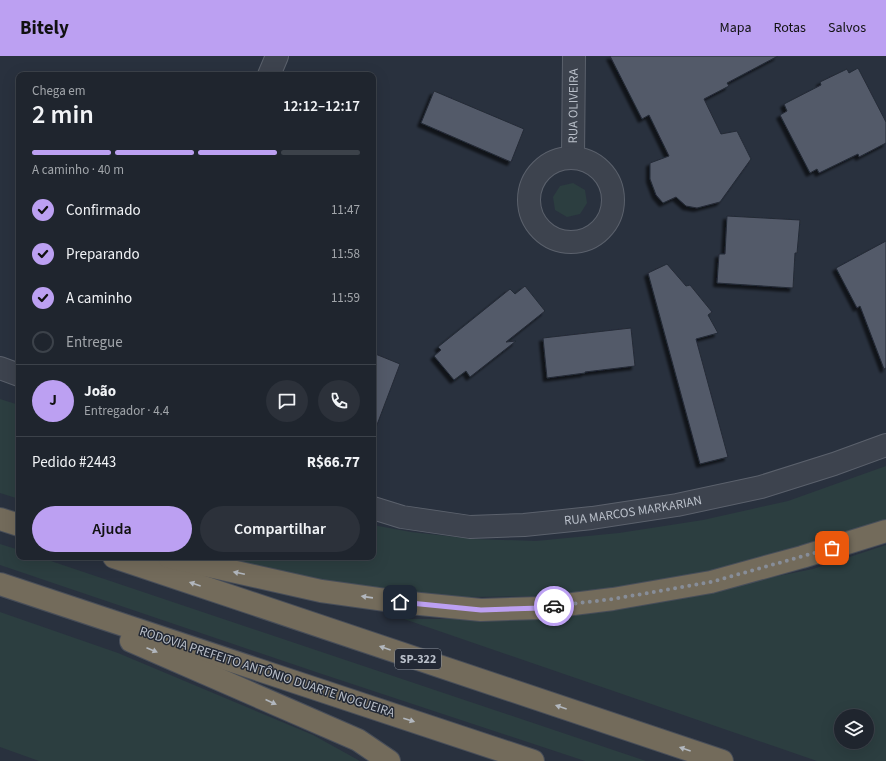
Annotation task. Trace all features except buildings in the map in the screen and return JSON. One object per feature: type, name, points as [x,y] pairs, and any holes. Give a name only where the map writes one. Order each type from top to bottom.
[{"type":"highway","points":[[0,518],[16,523]]},
{"type":"highway","points":[[182,560],[321,591],[400,602],[481,610],[541,608],[613,599],[711,582],[802,557],[886,531]]},
{"type":"highway","name":"SP-322","points":[[123,560],[722,761]]},
{"type":"highway","points":[[0,584],[358,740],[389,761]]},
{"type":"highway","name":"RODOVIA PREFEITO ANTÔNIO DUARTE NOGUEIRA","points":[[0,584],[533,761]]},
{"type":"street","points":[[270,72],[277,56]]},
{"type":"street","name":"RUA OLIVEIRA","points":[[573,156],[574,56]]},
{"type":"street","points":[[0,368],[16,374]]},
{"type":"street","name":"RUA MARCOS MARKARIAN","points":[[376,509],[402,517],[470,527],[524,525],[592,518],[676,504],[760,487],[834,464],[886,445]]},
{"type":"shaded area","points":[[573,183],[585,190],[587,203],[580,214],[567,217],[555,210],[553,197],[560,186]]},
{"type":"shaded area","points":[[0,399],[16,404],[16,498],[0,493]]},
{"type":"shaded area","points":[[886,466],[886,522],[812,547],[706,572],[625,587],[540,596],[467,597],[362,588],[222,560],[376,560],[376,526],[411,532],[474,539],[536,541],[619,533],[703,520],[788,501]]},
{"type":"shaded area","points":[[0,544],[16,549],[16,560],[48,560],[646,761],[585,761],[0,565]]},
{"type":"shaded area","points":[[886,545],[886,761],[817,761],[404,619],[540,619],[675,597],[813,569]]},
{"type":"shaded area","points":[[0,612],[118,653],[313,735],[360,761],[39,761],[0,747]]},
{"type":"way so far","points":[[554,606],[613,599],[711,582],[832,548]]},
{"type":"route","points":[[400,602],[481,610],[541,608],[554,606]]}]
